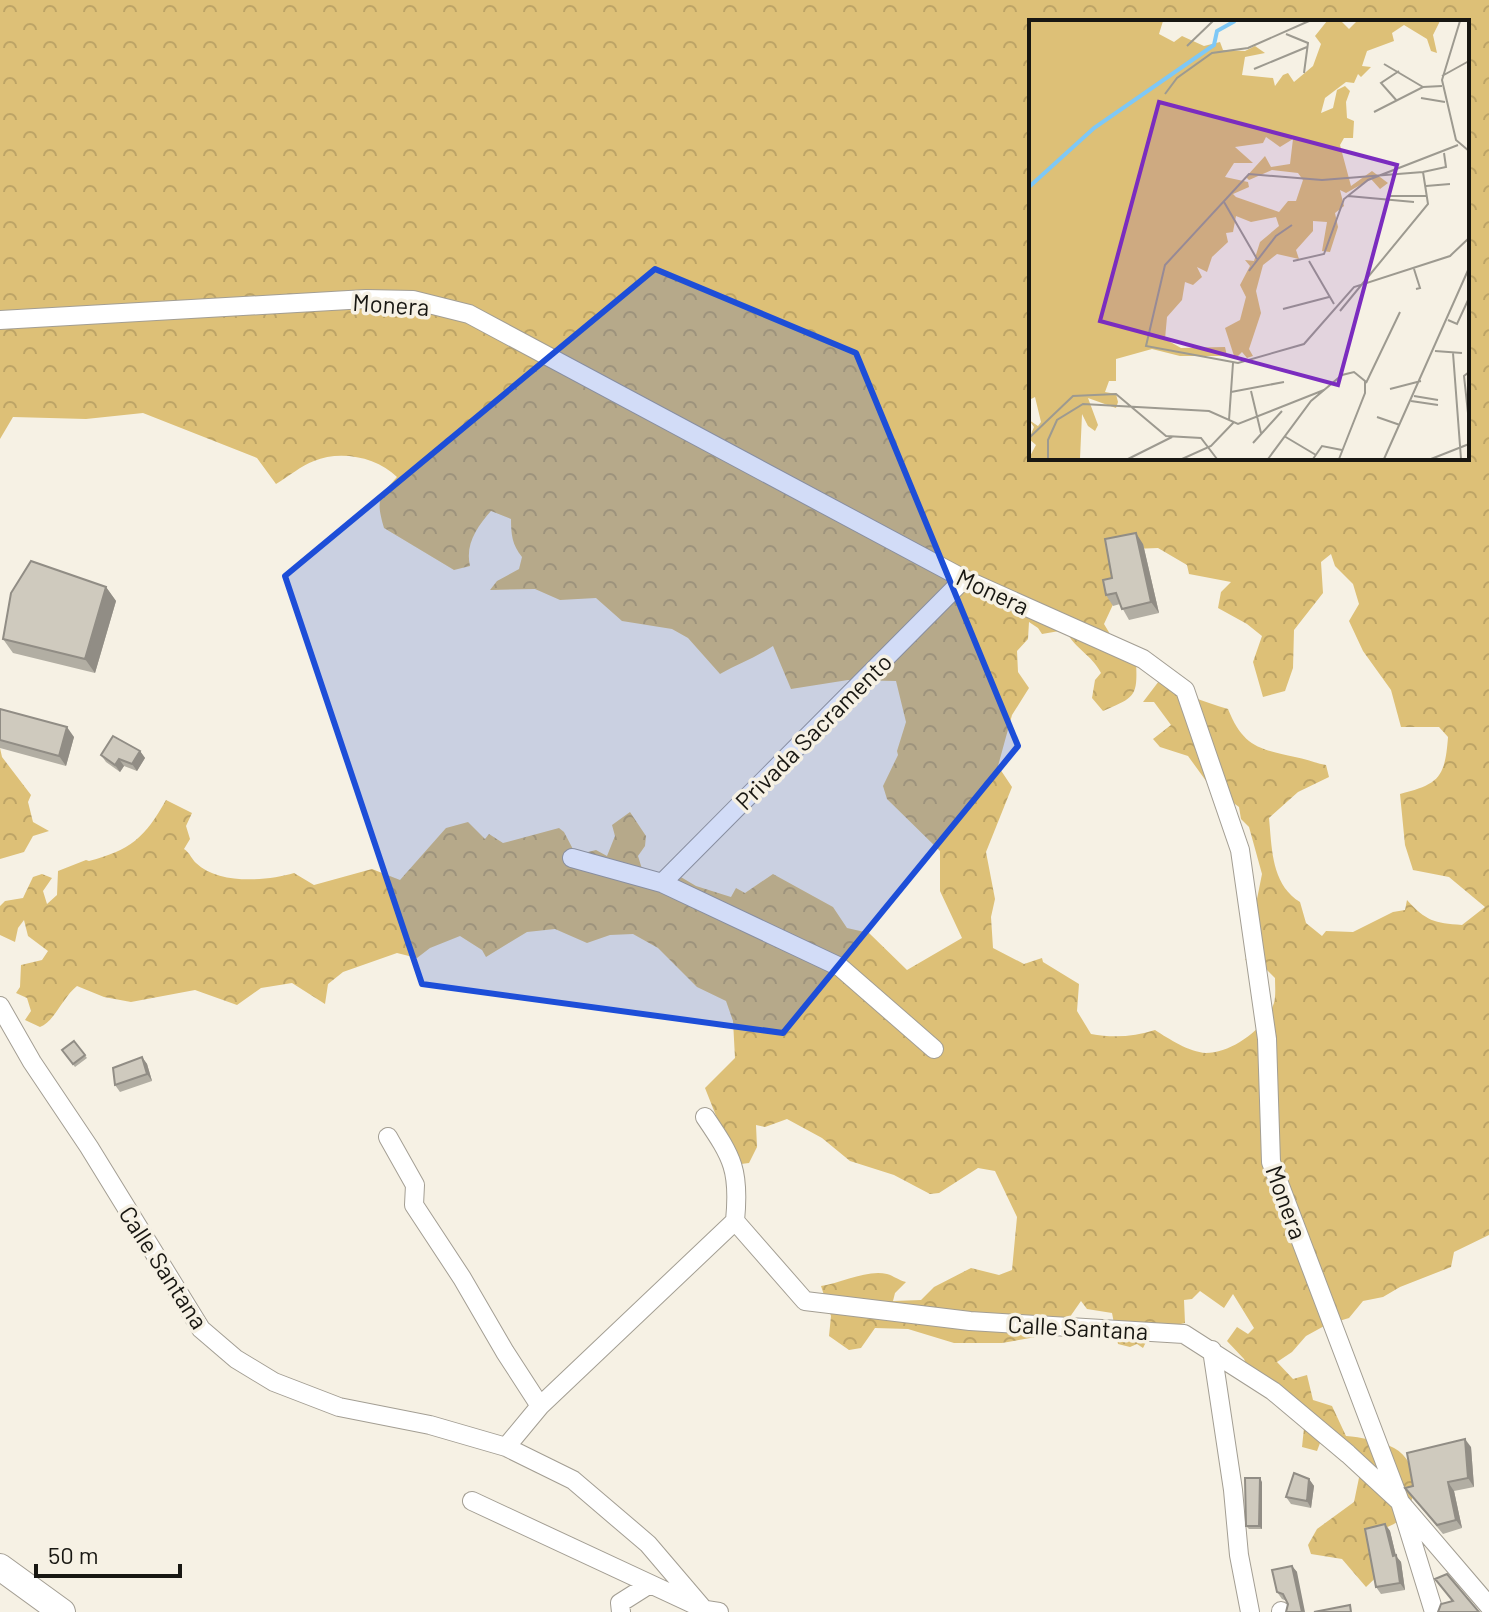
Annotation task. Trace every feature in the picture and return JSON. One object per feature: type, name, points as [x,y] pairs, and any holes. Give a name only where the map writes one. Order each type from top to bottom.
[{"type":"street","name":"Monera","points":[[0,320],[366,299],[413,300],[469,314],[964,579],[1143,659],[1185,690],[1240,850],[1267,1039],[1271,1162],[1400,1502],[1434,1612]]},
{"type":"street","name":"Privada Sacramento","points":[[662,883],[964,579]]},
{"type":"street","points":[[572,858],[662,883],[840,967],[934,1049]]},
{"type":"street","name":"Calle Santana","points":[[0,1006],[32,1062],[89,1147],[201,1329],[236,1359],[274,1382],[339,1407],[430,1425],[506,1447],[573,1480],[648,1544],[710,1611]]},
{"type":"street","points":[[506,1447],[540,1406],[735,1221],[738,1189],[729,1152],[705,1117]]},
{"type":"street","points":[[388,1137],[415,1185],[414,1205],[540,1406]]},
{"type":"street","name":"Calle Santana","points":[[735,1221],[805,1301],[970,1321],[1184,1334],[1273,1391],[1400,1502]]},
{"type":"street","points":[[1212,1350],[1233,1490],[1239,1555],[1250,1612]]},
{"type":"street","points":[[472,1501],[710,1611]]},
{"type":"street","points":[[1400,1502],[1489,1606]]},
{"type":"street","points":[[0,1567],[62,1612]]},
{"type":"street","points":[[621,1612],[620,1603],[650,1584]]},
{"type":"highlighted area","points":[[655,269],[856,353],[1018,746],[783,1033],[422,984],[285,576]]},
{"type":"green space","points":[[0,0],[1489,0],[1489,1235],[1454,1252],[1451,1267],[1383,1297],[1363,1301],[1349,1318],[1326,1325],[1306,1336],[1292,1352],[1277,1362],[1293,1379],[1307,1375],[1313,1400],[1332,1406],[1346,1436],[1394,1448],[1408,1462],[1414,1491],[1408,1510],[1395,1523],[1368,1535],[1388,1566],[1366,1587],[1342,1559],[1311,1554],[1308,1545],[1317,1529],[1354,1502],[1360,1473],[1320,1443],[1317,1451],[1302,1447],[1304,1428],[1285,1398],[1259,1393],[1244,1359],[1227,1341],[1237,1327],[1248,1334],[1254,1328],[1233,1294],[1224,1308],[1200,1291],[1192,1299],[1184,1300],[1185,1323],[1146,1342],[1143,1348],[1137,1344],[1130,1347],[1118,1344],[1112,1313],[1087,1309],[1081,1301],[1065,1324],[1047,1335],[1002,1343],[954,1343],[908,1329],[875,1328],[861,1348],[849,1350],[829,1336],[831,1316],[821,1286],[880,1273],[906,1282],[895,1293],[893,1301],[921,1300],[934,1287],[971,1268],[999,1275],[1012,1270],[1017,1217],[995,1171],[978,1168],[939,1193],[930,1194],[894,1175],[850,1161],[822,1138],[787,1119],[765,1127],[756,1125],[757,1147],[749,1163],[741,1164],[730,1151],[705,1088],[735,1058],[733,1021],[726,1001],[697,987],[658,948],[633,934],[610,935],[587,943],[555,929],[527,932],[486,957],[482,950],[460,936],[430,948],[417,958],[397,953],[343,972],[328,984],[325,1004],[292,983],[261,988],[237,1005],[195,990],[131,1002],[104,997],[77,986],[45,1024],[40,1027],[25,1020],[31,1011],[27,998],[16,993],[20,987],[21,965],[42,960],[48,951],[28,936],[24,920],[18,928],[15,942],[0,935],[0,906],[5,901],[23,898],[33,877],[42,874],[52,878],[43,891],[47,904],[57,895],[58,871],[126,847],[151,824],[166,800],[192,813],[186,826],[190,839],[184,849],[206,870],[244,879],[294,873],[314,885],[372,869],[400,880],[446,828],[468,822],[485,839],[489,834],[503,843],[559,828],[576,855],[596,850],[607,856],[615,836],[612,825],[630,812],[646,836],[645,846],[638,856],[642,869],[656,874],[669,870],[696,886],[731,897],[736,888],[745,893],[773,874],[833,907],[847,928],[869,933],[907,970],[962,938],[940,891],[940,851],[887,799],[883,786],[898,755],[906,722],[896,681],[848,680],[791,689],[773,646],[720,674],[688,638],[672,629],[622,621],[596,598],[560,600],[535,589],[490,590],[497,581],[519,569],[522,557],[513,539],[511,519],[491,511],[473,536],[469,550],[470,566],[454,570],[384,528],[380,500],[397,477],[369,460],[346,456],[324,458],[304,466],[276,484],[257,458],[143,413],[86,419],[13,417],[0,439]],"holes":[[[1158,548],[1187,565],[1189,574],[1231,582],[1221,592],[1218,608],[1262,636],[1253,662],[1263,697],[1285,691],[1293,668],[1294,630],[1323,593],[1321,562],[1331,554],[1335,566],[1353,584],[1359,604],[1349,621],[1363,651],[1391,690],[1401,727],[1439,727],[1448,737],[1445,762],[1438,777],[1424,787],[1400,794],[1405,845],[1413,870],[1449,877],[1485,907],[1462,925],[1425,917],[1407,900],[1405,910],[1393,912],[1353,932],[1326,931],[1322,936],[1306,923],[1300,902],[1283,886],[1278,875],[1272,853],[1269,818],[1298,792],[1329,777],[1326,765],[1253,744],[1240,731],[1228,709],[1159,681],[1143,702],[1154,702],[1171,725],[1153,739],[1160,747],[1188,756],[1209,785],[1239,807],[1241,819],[1249,827],[1262,874],[1252,924],[1251,951],[1245,960],[1260,963],[1275,978],[1274,1003],[1264,1021],[1247,1037],[1226,1049],[1206,1053],[1186,1048],[1155,1030],[1123,1036],[1091,1034],[1077,1011],[1079,984],[1043,962],[1042,958],[1024,964],[993,948],[991,917],[995,899],[986,852],[1012,787],[998,766],[1012,715],[1029,688],[1018,672],[1017,651],[1028,639],[1029,622],[1042,634],[1065,630],[1093,661],[1101,673],[1095,680],[1092,698],[1103,711],[1128,699],[1135,690],[1136,662],[1113,639],[1104,624],[1123,583],[1133,549]]]},
{"type":"green space","points":[[0,748],[2,757],[31,795],[28,802],[33,822],[49,831],[33,836],[24,852],[0,859]]},
{"type":"building","points":[[1136,533],[1151,602],[1122,609],[1116,593],[1106,595],[1103,580],[1112,578],[1105,539]]},
{"type":"building","points":[[31,561],[106,587],[85,659],[3,639],[11,593]]},
{"type":"building","points":[[0,709],[67,727],[59,756],[0,740]]},
{"type":"building","points":[[113,736],[140,751],[132,764],[119,759],[115,765],[101,755]]},
{"type":"building","points":[[74,1041],[85,1055],[73,1064],[62,1050]]},
{"type":"building","points":[[142,1057],[147,1074],[115,1085],[113,1068]]},
{"type":"building","points":[[1465,1439],[1468,1478],[1448,1482],[1456,1520],[1437,1525],[1405,1488],[1413,1486],[1407,1453]]},
{"type":"building","points":[[1294,1473],[1309,1479],[1307,1501],[1286,1497]]},
{"type":"building","points":[[1245,1478],[1260,1478],[1259,1526],[1246,1526]]},
{"type":"building","points":[[1385,1524],[1393,1556],[1396,1555],[1400,1583],[1376,1587],[1365,1529]]},
{"type":"building","points":[[1292,1566],[1302,1612],[1286,1612],[1288,1604],[1283,1594],[1277,1592],[1272,1570]]},
{"type":"building","points":[[1447,1574],[1479,1612],[1438,1612],[1441,1604],[1453,1601],[1435,1579]]},
{"type":"building","points":[[1350,1605],[1351,1612],[1314,1612]]}]
